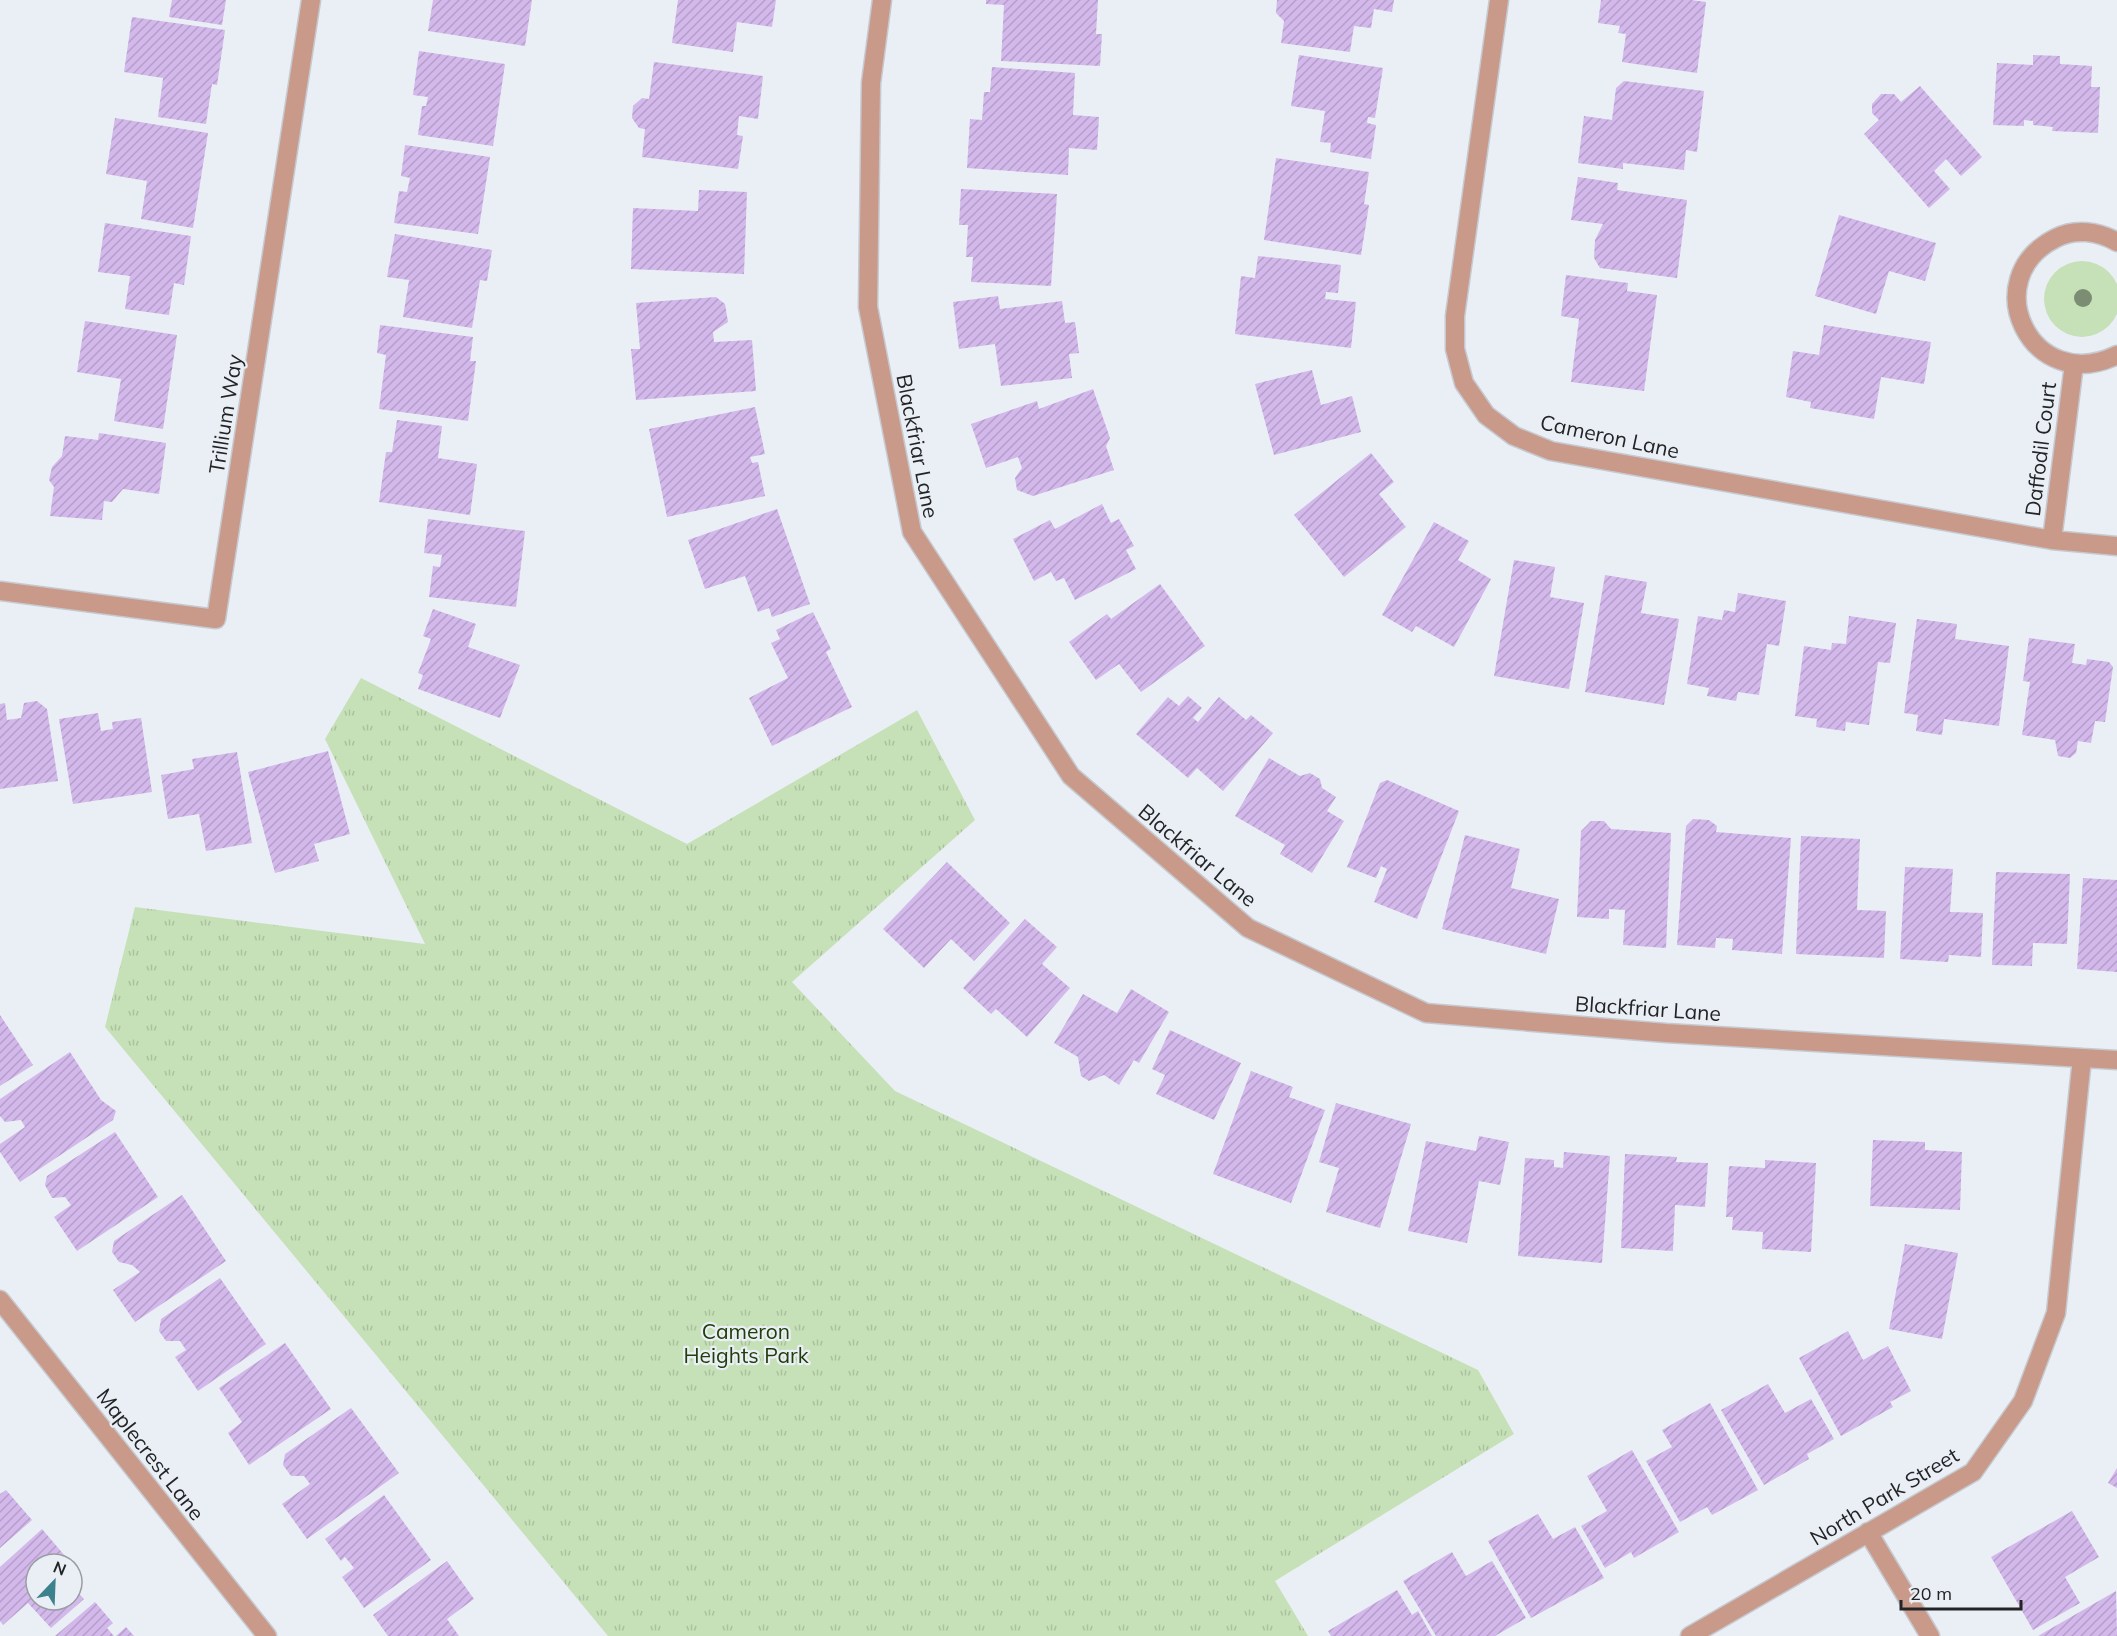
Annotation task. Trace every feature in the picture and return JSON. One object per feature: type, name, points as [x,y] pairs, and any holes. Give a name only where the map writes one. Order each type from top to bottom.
[{"type":"street","name":"Trillium Way","points":[[0,591],[216,620],[311,0]]},
{"type":"street","name":"Blackfriar Lane","points":[[882,0],[872,83],[868,307],[912,532],[1071,776],[1248,928],[1426,1013],[1666,1033],[2117,1060]]},
{"type":"street","name":"Cameron Lane","points":[[1499,0],[1455,316],[1455,350],[1464,383],[1486,416],[1514,436],[1551,451],[2052,540],[2117,546]]},
{"type":"street","name":"Daffodil Court","points":[[2117,242],[2107,236],[2086,231],[2063,234],[2043,244],[2028,260],[2018,281],[2016,303],[2022,325],[2034,344],[2052,357],[2074,364],[2095,363],[2117,355]]},
{"type":"street","name":"Daffodil Court","points":[[2052,540],[2074,364]]},
{"type":"street","name":"North Park Street","points":[[1690,1636],[1973,1472],[2023,1401],[2056,1313],[2082,1058]]},
{"type":"street","name":"Maplecrest Lane","points":[[0,1300],[267,1636]]},
{"type":"street","points":[[1868,1532],[1929,1636]]},
{"type":"green space","points":[[2082,261],[2096,264],[2109,272],[2117,285],[2120,299],[2117,313],[2109,326],[2096,334],[2082,337],[2068,334],[2055,326],[2047,313],[2044,299],[2047,285],[2055,272],[2068,264]]},
{"type":"green space","name":"Cameron Heights Park","points":[[361,678],[687,844],[917,710],[975,820],[792,982],[895,1091],[1478,1370],[1514,1434],[1275,1581],[1308,1636],[608,1636],[105,1027],[135,907],[425,944],[325,739]]},
{"type":"building","points":[[172,0],[226,0],[222,25],[169,17]]},
{"type":"building","points":[[433,0],[532,0],[525,46],[428,31]]},
{"type":"building","points":[[678,0],[776,0],[772,27],[737,22],[733,52],[672,43]]},
{"type":"building","points":[[986,0],[1098,0],[1096,34],[1102,34],[1100,66],[1001,61],[1004,5],[986,4]]},
{"type":"building","points":[[1277,0],[1394,0],[1392,12],[1374,9],[1371,28],[1354,26],[1350,52],[1281,43],[1284,21],[1276,13]]},
{"type":"building","points":[[1601,0],[1706,2],[1697,73],[1622,62],[1626,34],[1618,33],[1620,26],[1598,23]]},
{"type":"building","points":[[132,17],[225,30],[217,85],[212,84],[206,124],[158,117],[163,78],[124,72]]},
{"type":"building","points":[[419,51],[505,64],[493,146],[418,135],[422,106],[426,106],[428,97],[413,95]]},
{"type":"building","points":[[1299,55],[1383,68],[1375,118],[1368,117],[1367,123],[1376,125],[1371,159],[1330,152],[1331,143],[1320,142],[1325,111],[1291,106]]},
{"type":"building","points":[[2033,55],[2060,56],[2060,64],[2092,66],[2091,87],[2100,87],[2098,133],[2052,131],[2053,127],[2033,125],[2033,121],[2024,120],[2024,126],[1993,125],[1997,63],[2033,65]]},
{"type":"building","points":[[654,62],[763,76],[758,119],[739,116],[737,135],[743,136],[738,169],[642,157],[645,129],[639,128],[632,118],[633,106],[642,98],[649,99]]},
{"type":"building","points":[[992,67],[1075,73],[1073,115],[1099,117],[1097,150],[1069,148],[1068,175],[967,168],[970,119],[982,120],[984,92],[990,92]]},
{"type":"building","points":[[1624,81],[1704,91],[1697,152],[1686,150],[1684,170],[1623,163],[1623,169],[1578,163],[1584,116],[1612,120],[1616,88]]},
{"type":"building","points":[[1920,86],[1982,157],[1961,176],[1946,159],[1934,171],[1950,189],[1929,208],[1864,134],[1879,120],[1872,113],[1872,104],[1881,94],[1894,94],[1901,102]]},
{"type":"building","points":[[115,118],[208,133],[193,228],[141,219],[147,181],[106,174]]},
{"type":"building","points":[[405,145],[490,157],[478,234],[394,223],[399,191],[407,192],[410,178],[401,176]]},
{"type":"building","points":[[1276,158],[1369,172],[1364,204],[1369,205],[1361,255],[1264,240]]},
{"type":"building","points":[[1578,177],[1618,183],[1617,190],[1687,200],[1677,278],[1600,268],[1594,258],[1595,240],[1603,224],[1571,220]]},
{"type":"building","points":[[961,189],[1057,194],[1051,286],[971,282],[973,257],[966,257],[968,225],[959,225]]},
{"type":"building","points":[[699,190],[747,192],[744,274],[631,269],[633,208],[698,211]]},
{"type":"building","points":[[1839,215],[1936,243],[1925,281],[1889,271],[1876,314],[1815,296]]},
{"type":"building","points":[[105,223],[191,236],[184,285],[174,283],[169,315],[125,309],[130,276],[98,272]]},
{"type":"building","points":[[395,234],[492,250],[487,281],[480,280],[472,328],[403,317],[409,280],[387,277]]},
{"type":"building","points":[[1258,256],[1341,265],[1338,293],[1326,292],[1325,299],[1356,302],[1351,348],[1235,334],[1241,276],[1255,278]]},
{"type":"building","points":[[1566,275],[1628,283],[1627,291],[1657,295],[1644,391],[1571,382],[1579,319],[1561,316]]},
{"type":"building","points":[[998,296],[1000,309],[1062,301],[1065,323],[1075,322],[1079,353],[1069,354],[1072,378],[1001,386],[995,344],[959,349],[953,302]]},
{"type":"building","points":[[716,297],[725,304],[728,322],[713,332],[714,342],[752,340],[756,391],[636,400],[631,349],[640,349],[636,303]]},
{"type":"building","points":[[85,321],[177,335],[163,429],[114,421],[121,379],[77,372]]},
{"type":"building","points":[[380,325],[473,337],[470,361],[476,361],[468,421],[379,409],[386,355],[377,353]]},
{"type":"building","points":[[1824,325],[1931,342],[1924,384],[1881,377],[1874,419],[1810,408],[1811,402],[1786,397],[1793,351],[1819,355]]},
{"type":"building","points":[[1312,370],[1321,405],[1352,396],[1361,432],[1274,455],[1255,384]]},
{"type":"building","points":[[1093,389],[1110,438],[1106,446],[1114,470],[1033,496],[1017,490],[1015,478],[1022,468],[1018,457],[986,468],[971,424],[1037,401],[1039,409]]},
{"type":"building","points":[[755,407],[765,454],[750,457],[752,463],[758,462],[765,496],[667,517],[649,429]]},
{"type":"building","points":[[397,420],[442,426],[438,458],[477,464],[470,515],[379,502],[386,452],[392,452]]},
{"type":"building","points":[[99,433],[166,443],[159,494],[123,489],[112,502],[104,501],[102,520],[50,516],[54,487],[49,480],[52,467],[62,456],[65,436],[98,440]]},
{"type":"building","points":[[1371,453],[1394,482],[1379,494],[1406,527],[1344,577],[1294,515]]},
{"type":"building","points":[[1102,504],[1111,523],[1119,519],[1134,546],[1126,550],[1136,569],[1075,600],[1064,578],[1056,581],[1051,572],[1034,581],[1013,539],[1050,520],[1055,529]]},
{"type":"building","points":[[777,509],[810,604],[772,617],[769,608],[758,612],[745,576],[705,589],[688,540]]},
{"type":"building","points":[[428,519],[525,531],[516,607],[429,597],[433,566],[440,567],[442,555],[424,553]]},
{"type":"building","points":[[1434,522],[1469,541],[1458,560],[1491,579],[1454,647],[1416,626],[1412,632],[1382,615]]},
{"type":"building","points":[[1514,560],[1555,567],[1550,597],[1584,603],[1569,689],[1494,676]]},
{"type":"building","points":[[1605,575],[1647,582],[1641,613],[1679,619],[1664,705],[1585,692]]},
{"type":"building","points":[[1160,584],[1205,646],[1141,692],[1119,664],[1096,680],[1069,642],[1107,614],[1111,619]]},
{"type":"building","points":[[1738,593],[1786,601],[1779,646],[1767,644],[1759,695],[1738,692],[1736,701],[1707,696],[1709,688],[1687,684],[1698,616],[1722,620],[1724,610],[1735,612]]},
{"type":"building","points":[[433,609],[476,624],[468,647],[520,665],[500,718],[418,689],[423,675],[418,673],[431,639],[423,636]]},
{"type":"building","points":[[813,612],[831,649],[826,652],[852,707],[772,746],[749,698],[788,678],[771,643],[780,639],[776,630]]},
{"type":"building","points":[[1849,616],[1896,623],[1890,663],[1878,662],[1869,725],[1846,722],[1845,731],[1816,727],[1817,719],[1795,716],[1804,646],[1831,650],[1832,643],[1846,644]]},
{"type":"building","points":[[1917,619],[1957,624],[1955,639],[2009,646],[1999,726],[1944,719],[1942,735],[1916,731],[1918,715],[1904,713]]},
{"type":"building","points":[[2029,638],[2075,644],[2072,663],[2086,665],[2087,659],[2109,662],[2113,667],[2105,722],[2095,721],[2091,743],[2078,741],[2076,753],[2070,758],[2058,756],[2055,740],[2022,735],[2030,682],[2023,681]]},
{"type":"building","points":[[1188,696],[1202,708],[1193,718],[1198,722],[1219,697],[1246,720],[1251,715],[1273,733],[1223,791],[1197,768],[1188,778],[1136,734],[1168,697],[1179,706]]},
{"type":"building","points":[[37,701],[47,709],[58,781],[0,789],[0,704],[5,703],[7,720],[21,718],[24,703]]},
{"type":"building","points":[[98,713],[101,731],[113,729],[112,722],[141,718],[152,792],[73,804],[59,719]]},
{"type":"building","points":[[328,751],[350,834],[314,844],[319,861],[275,873],[248,772]]},
{"type":"building","points":[[237,752],[252,843],[206,851],[199,814],[168,819],[161,775],[194,769],[192,759]]},
{"type":"building","points":[[1269,758],[1300,776],[1310,773],[1320,779],[1322,788],[1336,797],[1327,811],[1344,821],[1312,873],[1280,854],[1285,845],[1235,816]]},
{"type":"building","points":[[1387,780],[1459,811],[1417,919],[1374,902],[1387,869],[1381,866],[1376,878],[1347,867],[1380,783]]},
{"type":"building","points":[[1693,819],[1709,820],[1717,826],[1716,832],[1791,838],[1782,954],[1732,950],[1733,939],[1716,938],[1715,948],[1677,945],[1686,826]]},
{"type":"building","points":[[1591,821],[1604,821],[1611,829],[1671,833],[1666,948],[1623,945],[1625,910],[1609,909],[1609,919],[1577,917],[1581,831]]},
{"type":"building","points":[[1465,835],[1520,849],[1511,888],[1559,899],[1546,954],[1442,929]]},
{"type":"building","points":[[1801,836],[1860,839],[1857,910],[1886,911],[1884,958],[1796,954]]},
{"type":"building","points":[[947,862],[1010,923],[974,961],[951,939],[924,968],[883,929]]},
{"type":"building","points":[[1905,867],[1953,869],[1950,912],[1983,913],[1981,957],[1949,955],[1948,962],[1900,959]]},
{"type":"building","points":[[1996,872],[2070,874],[2067,944],[2033,943],[2032,966],[1992,965]]},
{"type":"building","points":[[2083,878],[2117,880],[2117,972],[2077,969]]},
{"type":"building","points":[[1025,919],[1057,947],[1042,964],[1070,988],[1027,1037],[996,1009],[991,1014],[963,988]]},
{"type":"building","points":[[1131,989],[1169,1012],[1139,1063],[1134,1060],[1119,1085],[1104,1075],[1089,1081],[1081,1076],[1078,1057],[1054,1043],[1083,994],[1117,1013]]},
{"type":"building","points":[[0,1015],[33,1065],[0,1086]]},
{"type":"building","points":[[1170,1030],[1241,1063],[1214,1120],[1156,1094],[1165,1075],[1152,1069]]},
{"type":"building","points":[[70,1052],[101,1100],[116,1111],[113,1120],[20,1182],[0,1152],[0,1144],[25,1127],[21,1120],[5,1122],[0,1116],[0,1099]]},
{"type":"building","points":[[1251,1071],[1293,1087],[1289,1097],[1325,1110],[1291,1203],[1213,1174]]},
{"type":"building","points":[[1336,1103],[1411,1124],[1380,1228],[1326,1212],[1339,1168],[1319,1162]]},
{"type":"building","points":[[115,1132],[158,1197],[77,1251],[54,1217],[71,1205],[65,1197],[52,1198],[45,1185],[47,1176]]},
{"type":"building","points":[[1479,1136],[1509,1142],[1500,1185],[1479,1181],[1467,1243],[1408,1231],[1426,1141],[1476,1151]]},
{"type":"building","points":[[1873,1140],[1925,1142],[1925,1150],[1962,1152],[1960,1210],[1870,1206]]},
{"type":"building","points":[[1564,1152],[1610,1156],[1602,1263],[1518,1256],[1525,1158],[1554,1160],[1554,1167],[1563,1168]]},
{"type":"building","points":[[1625,1154],[1677,1157],[1676,1162],[1708,1163],[1705,1207],[1675,1205],[1673,1251],[1621,1248]]},
{"type":"building","points":[[1765,1160],[1816,1163],[1811,1252],[1762,1249],[1763,1232],[1732,1230],[1733,1217],[1726,1217],[1729,1166],[1765,1168]]},
{"type":"building","points":[[182,1195],[226,1261],[135,1322],[113,1290],[140,1272],[132,1265],[119,1262],[112,1252],[114,1241]]},
{"type":"building","points":[[1905,1244],[1958,1253],[1942,1339],[1889,1329]]},
{"type":"building","points":[[220,1278],[266,1344],[198,1391],[175,1357],[186,1350],[180,1341],[166,1341],[159,1331],[161,1319]]},
{"type":"building","points":[[1848,1331],[1863,1360],[1888,1346],[1911,1391],[1890,1402],[1893,1407],[1841,1436],[1799,1358]]},
{"type":"building","points":[[285,1343],[331,1409],[249,1465],[228,1433],[242,1422],[219,1388]]},
{"type":"building","points":[[1768,1384],[1785,1413],[1811,1399],[1834,1439],[1807,1454],[1809,1459],[1764,1485],[1721,1410]]},
{"type":"building","points":[[1710,1403],[1758,1490],[1712,1515],[1707,1507],[1680,1522],[1646,1461],[1672,1447],[1662,1430]]},
{"type":"building","points":[[351,1408],[399,1473],[307,1539],[282,1504],[310,1484],[304,1476],[291,1476],[283,1465],[285,1454]]},
{"type":"building","points":[[1632,1450],[1679,1532],[1634,1558],[1631,1552],[1605,1568],[1581,1526],[1607,1511],[1587,1476]]},
{"type":"building","points":[[2117,1468],[2117,1488],[2108,1483]]},
{"type":"building","points":[[6,1490],[32,1520],[0,1548],[0,1494]]},
{"type":"building","points":[[384,1495],[431,1560],[364,1608],[342,1577],[354,1568],[345,1557],[341,1561],[325,1539]]},
{"type":"building","points":[[2072,1511],[2099,1557],[2065,1577],[2080,1603],[2033,1630],[1991,1557]]},
{"type":"building","points":[[1538,1514],[1553,1539],[1575,1527],[1604,1578],[1531,1618],[1488,1541]]},
{"type":"building","points":[[42,1529],[62,1552],[24,1552],[24,1607],[3,1625],[0,1621],[0,1567]]},
{"type":"building","points":[[1452,1552],[1466,1576],[1492,1561],[1526,1618],[1495,1636],[1436,1636],[1403,1581]]},
{"type":"building","points":[[447,1561],[474,1599],[447,1619],[459,1636],[388,1636],[373,1615]]},
{"type":"building","points":[[1397,1590],[1412,1615],[1418,1611],[1432,1636],[1331,1636],[1328,1631]]},
{"type":"building","points":[[2116,1591],[2117,1636],[2038,1636]]},
{"type":"building","points":[[95,1602],[113,1623],[107,1628],[114,1636],[55,1636]]},
{"type":"building","points":[[36,1612],[69,1612],[51,1628]]},
{"type":"building","points":[[126,1627],[134,1636],[116,1636]]}]
